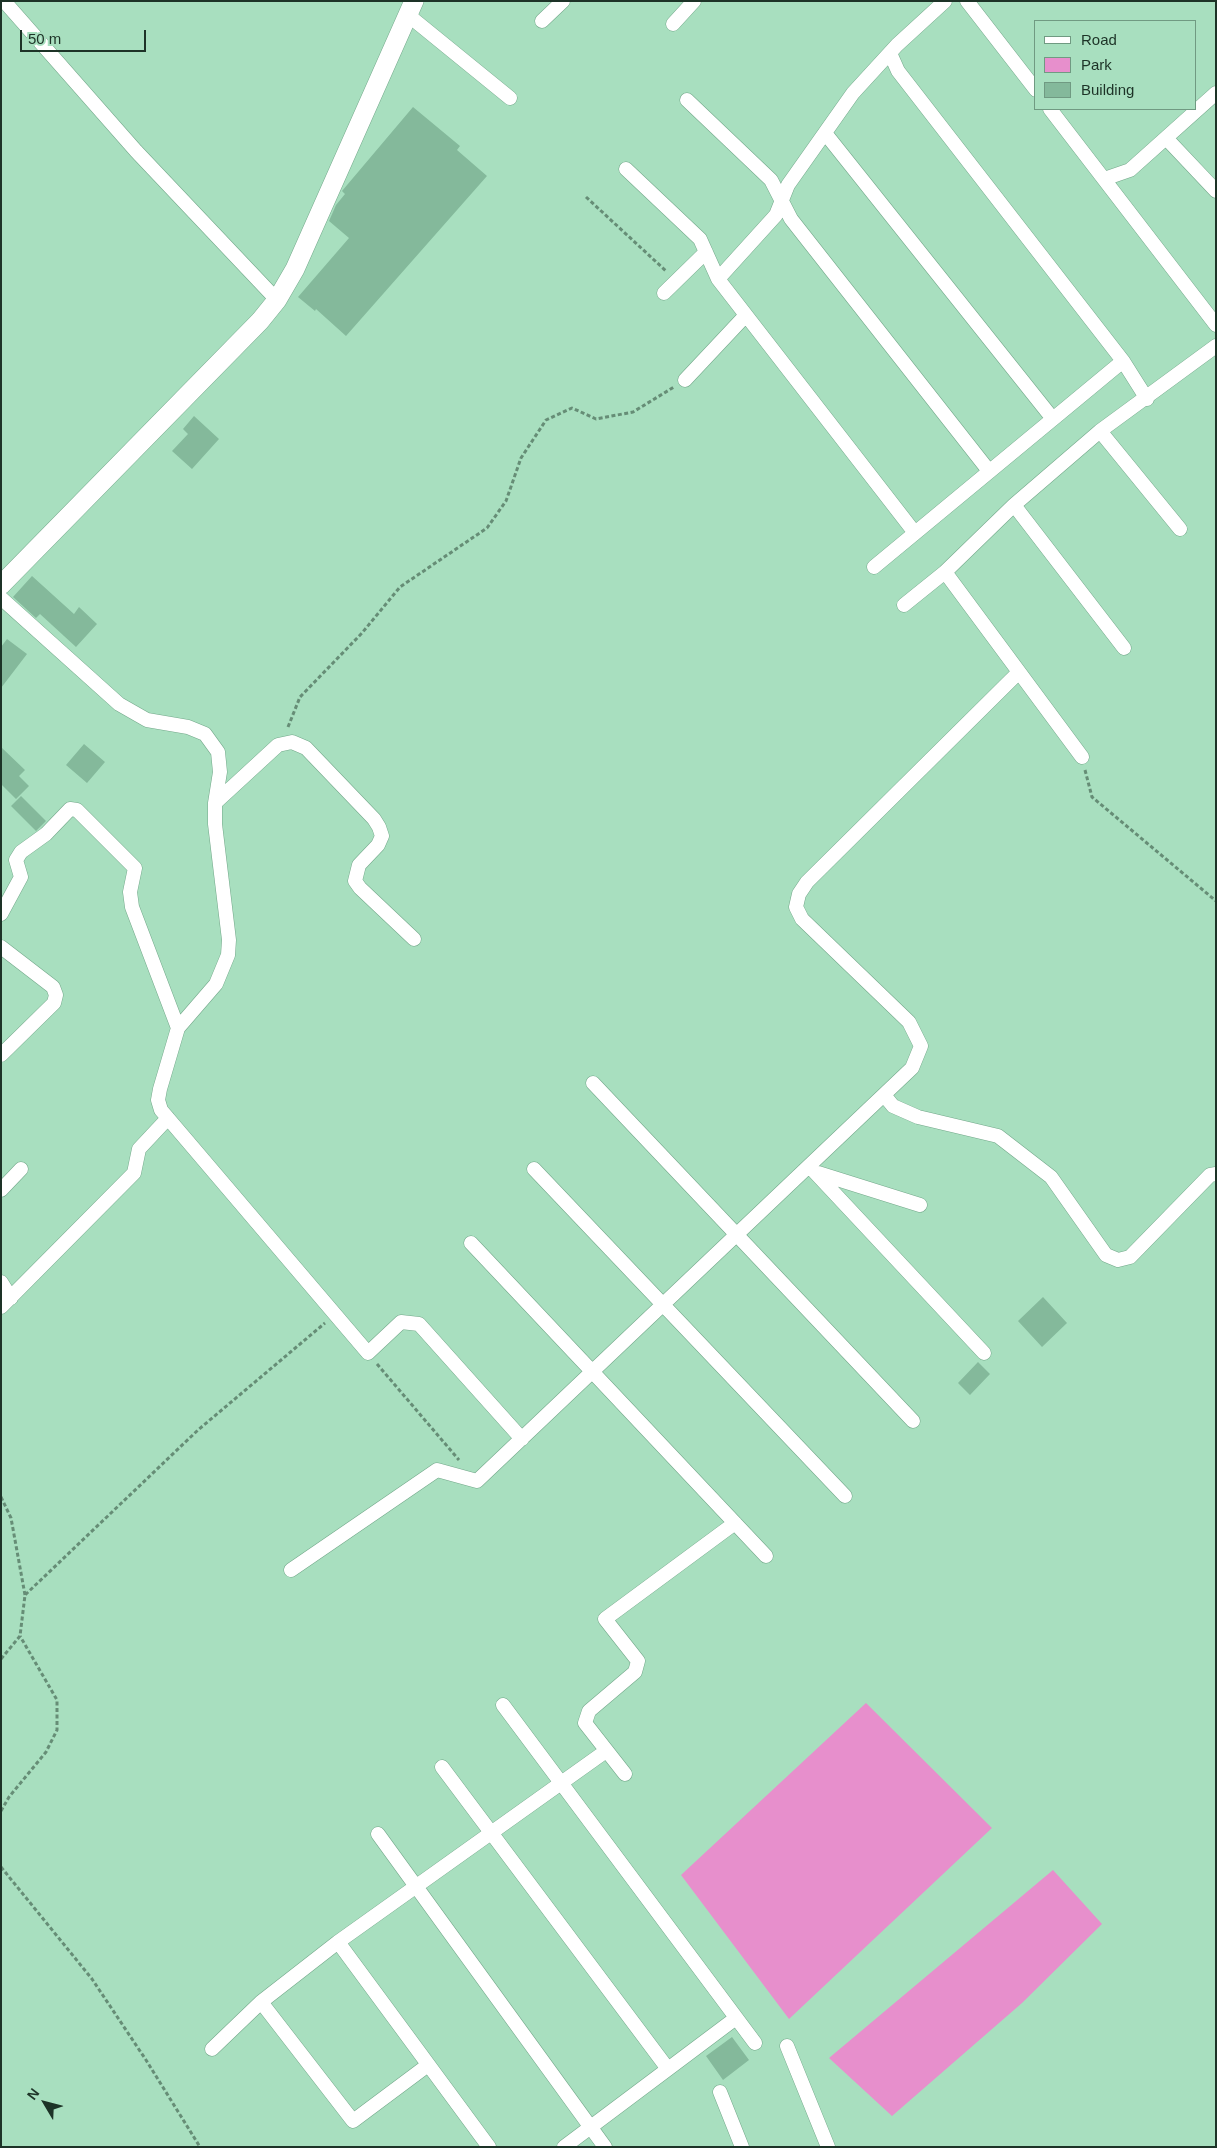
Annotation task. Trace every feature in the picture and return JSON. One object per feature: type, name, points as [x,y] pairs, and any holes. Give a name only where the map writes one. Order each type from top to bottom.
[{"type":"street","points":[[4,1],[136,151],[277,300]]},
{"type":"street","points":[[542,21],[563,1]]},
{"type":"street","points":[[673,24],[694,1]]},
{"type":"street","points":[[718,279],[776,215],[788,185],[853,93],[890,53],[945,1]]},
{"type":"street","points":[[967,1],[1034,87]]},
{"type":"street","points":[[1,585],[260,321],[277,300],[295,270],[411,8],[510,98]]},
{"type":"street","points":[[890,53],[898,71],[1123,361],[1146,399]]},
{"type":"street","points":[[1104,179],[1130,170],[1216,93]]},
{"type":"street","points":[[687,100],[771,180],[791,220],[989,471]]},
{"type":"street","points":[[1051,110],[1216,325]]},
{"type":"street","points":[[825,133],[1053,419]]},
{"type":"street","points":[[1166,138],[1216,191]]},
{"type":"street","points":[[626,169],[700,240],[718,279],[915,532]]},
{"type":"street","points":[[664,293],[706,252]]},
{"type":"street","points":[[685,380],[746,315]]},
{"type":"street","points":[[904,605],[945,572],[1014,505],[1100,431],[1216,346]]},
{"type":"street","points":[[874,567],[1123,361]]},
{"type":"street","points":[[1100,431],[1180,529]]},
{"type":"street","points":[[1014,505],[1124,648]]},
{"type":"street","points":[[945,572],[1082,757]]},
{"type":"street","points":[[1,598],[119,704],[147,720],[188,727],[205,734],[218,752],[220,772],[215,803],[215,824],[229,940],[228,955],[216,984],[178,1028],[158,1100],[161,1110],[368,1353],[401,1322],[419,1324],[522,1439]]},
{"type":"street","points":[[292,1570],[438,1470],[478,1481],[737,1235],[813,1169],[912,1068],[921,1046],[909,1022],[802,919],[796,907],[799,894],[807,882],[1019,672]]},
{"type":"street","points":[[215,803],[278,745],[292,742],[306,748],[374,819],[382,836],[378,845],[359,865],[355,881],[360,888],[414,938]]},
{"type":"street","points":[[1,914],[21,877],[16,860],[21,852],[46,834],[70,809],[78,810],[135,868],[130,892],[132,907],[178,1028]]},
{"type":"street","points":[[1,947],[53,987],[56,995],[54,1004],[1,1055]]},
{"type":"street","points":[[593,1083],[912,1421]]},
{"type":"street","points":[[884,1095],[893,1106],[918,1117],[998,1136],[1051,1177],[1106,1255],[1118,1260],[1130,1257],[1210,1175],[1216,1174]]},
{"type":"street","points":[[6,1303],[134,1173],[139,1149],[168,1118]]},
{"type":"street","points":[[1,1190],[21,1169]]},
{"type":"street","points":[[534,1169],[845,1496]]},
{"type":"street","points":[[813,1169],[920,1205]]},
{"type":"street","points":[[813,1169],[984,1353]]},
{"type":"street","points":[[471,1242],[766,1556]]},
{"type":"street","points":[[1,1282],[6,1303]]},
{"type":"street","points":[[625,1774],[585,1723],[589,1711],[635,1672],[638,1661],[606,1619],[735,1523]]},
{"type":"street","points":[[503,1705],[755,2043]]},
{"type":"street","points":[[212,2049],[261,2002],[338,1942],[606,1751]]},
{"type":"street","points":[[442,1767],[668,2069]]},
{"type":"street","points":[[378,1834],[605,2147]]},
{"type":"street","points":[[338,1942],[489,2147]]},
{"type":"street","points":[[261,2002],[353,2121],[428,2065]]},
{"type":"street","points":[[564,2147],[736,2018]]},
{"type":"street","points":[[787,2046],[833,2144]]},
{"type":"street","points":[[720,2092],[742,2147]]},
{"type":"path","points":[[586,197],[676,281]]},
{"type":"path","points":[[292,742],[287,730],[300,697],[362,633],[400,587],[487,528],[506,501],[521,458],[546,420],[572,408],[596,419],[633,412],[685,380]]},
{"type":"path","points":[[1082,757],[1092,797],[1216,901]]},
{"type":"path","points":[[25,1595],[198,1430],[335,1314]]},
{"type":"path","points":[[368,1353],[478,1481]]},
{"type":"path","points":[[1,1497],[11,1518],[25,1595],[20,1636],[1,1659]]},
{"type":"path","points":[[1,1811],[9,1797],[46,1752],[58,1730],[56,1700],[20,1636]]},
{"type":"path","points":[[1,1867],[92,1979],[146,2060],[200,2147]]},
{"type":"green space","points":[[866,1703],[992,1828],[789,2019],[681,1875]]},
{"type":"green space","points":[[1053,1870],[1102,1924],[1022,2003],[892,2116],[829,2058]]},
{"type":"building","points":[[413,107],[460,146],[457,150],[487,176],[346,336],[316,309],[315,311],[298,297],[349,238],[329,221],[336,205],[345,194],[342,191]]},
{"type":"building","points":[[194,416],[219,439],[192,469],[172,451],[188,434],[183,429]]},
{"type":"building","points":[[32,576],[74,614],[79,607],[97,624],[76,647],[40,614],[36,618],[13,597]]},
{"type":"building","points":[[7,639],[27,654],[1,688],[1,647]]},
{"type":"building","points":[[84,744],[105,762],[87,783],[66,765]]},
{"type":"building","points":[[1,747],[25,770],[19,776],[29,786],[16,799],[1,784]]},
{"type":"building","points":[[21,796],[46,821],[36,831],[11,806]]},
{"type":"building","points":[[1043,1297],[1067,1323],[1042,1347],[1018,1321]]},
{"type":"building","points":[[978,1362],[990,1374],[970,1395],[958,1383]]},
{"type":"building","points":[[732,2037],[749,2060],[723,2080],[706,2056]]}]
